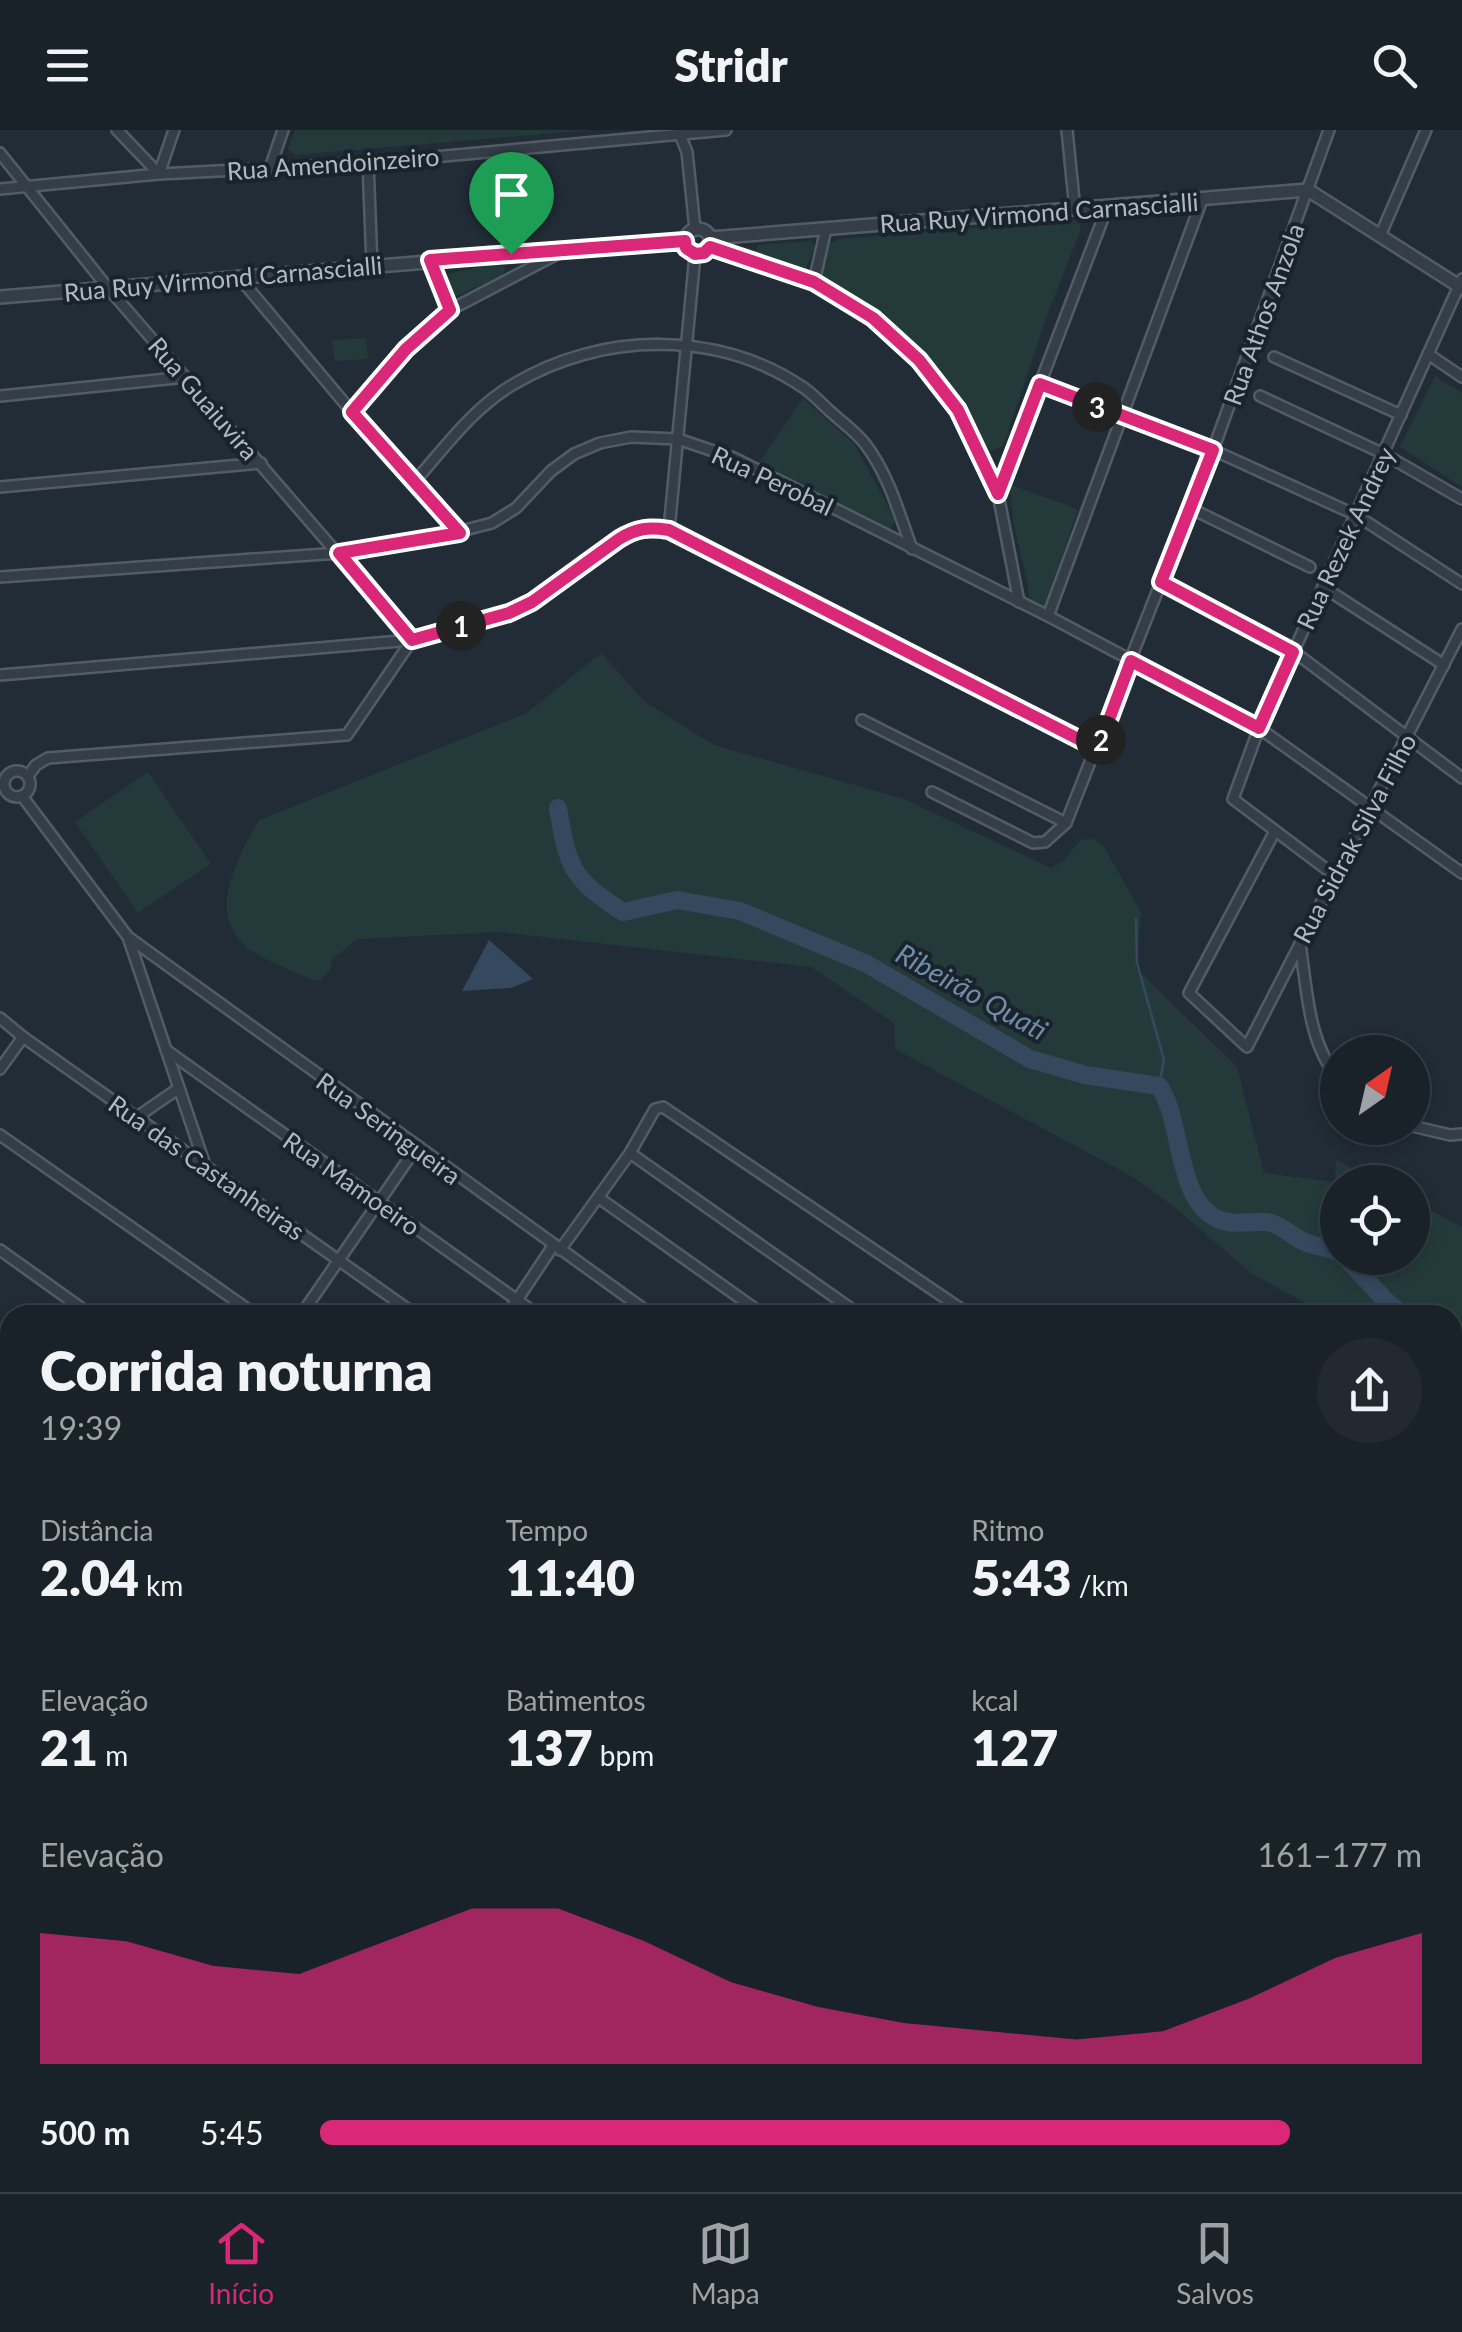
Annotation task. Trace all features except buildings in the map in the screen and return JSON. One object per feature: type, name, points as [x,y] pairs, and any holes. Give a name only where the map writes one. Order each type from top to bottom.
[{"type":"street","points":[[117,130],[159,174],[174,130]]},
{"type":"street","points":[[270,168],[284,130]]},
{"type":"street","name":"Rua Amendoinzeiro","points":[[0,189],[159,174],[368,163],[726,130]]},
{"type":"street","points":[[1067,130],[1074,210]]},
{"type":"street","name":"Rua Athos Anzola","points":[[1063,827],[1098,749],[1213,450],[1329,130]]},
{"type":"street","points":[[1380,236],[1426,130]]},
{"type":"street","points":[[679,132],[687,152],[695,230]]},
{"type":"street","name":"Rua Guaiuvira","points":[[0,153],[108,288],[412,640]]},
{"type":"street","points":[[368,163],[372,265]]},
{"type":"street","points":[[1308,190],[1461,284]]},
{"type":"street","name":"Rua Ruy Virmond Carnascialli","points":[[710,242],[826,228],[1308,190]]},
{"type":"street","points":[[1048,616],[1202,200]]},
{"type":"street","points":[[998,494],[1107,208]]},
{"type":"street","points":[[814,282],[826,228]]},
{"type":"street","points":[[710,242],[704,253],[695,254],[686,248],[685,241],[688,233],[704,231],[710,242],[814,282],[873,318],[919,360],[958,410],[998,494],[1018,602]]},
{"type":"street","name":"Rua Ruy Virmond Carnascialli","points":[[0,297],[685,241]]},
{"type":"street","points":[[352,412],[406,349],[450,310],[565,250]]},
{"type":"street","points":[[669,530],[695,254]]},
{"type":"street","points":[[430,260],[450,310]]},
{"type":"street","points":[[238,276],[460,533]]},
{"type":"street","name":"Rua Rezek Andrey","points":[[1275,832],[1232,799],[1259,728],[1461,284]]},
{"type":"street","points":[[416,480],[476,412],[512,385],[558,362],[608,347],[686,345],[742,358],[816,398],[864,442],[889,483],[912,549]]},
{"type":"street","points":[[1428,354],[1462,377]]},
{"type":"street","points":[[1274,357],[1400,415]]},
{"type":"street","points":[[0,396],[186,377]]},
{"type":"street","points":[[1040,384],[1213,450],[1356,515],[1462,584]]},
{"type":"street","points":[[1260,396],[1384,454],[1462,499]]},
{"type":"street","name":"Rua Perobal","points":[[0,577],[339,553],[460,533],[492,523],[516,508],[551,471],[574,454],[600,443],[631,437],[678,439],[734,458],[1048,616],[1259,728],[1462,873]]},
{"type":"street","points":[[0,487],[262,464]]},
{"type":"street","points":[[1190,508],[1310,567]]},
{"type":"street","points":[[0,675],[412,640],[509,613],[532,602],[634,530],[649,527],[669,530],[1098,749]]},
{"type":"street","points":[[1161,582],[1293,652],[1462,778]]},
{"type":"street","points":[[1323,587],[1444,666]]},
{"type":"street","name":"Rua Sidrak Silva Filho","points":[[1275,832],[1188,993],[1248,1048],[1462,629]]},
{"type":"street","points":[[28,776],[16,771],[8,774],[3,794],[22,796],[30,787],[28,776],[48,758],[348,735],[412,640]]},
{"type":"street","points":[[862,720],[1063,827],[1045,842],[1033,843],[932,792]]},
{"type":"street","points":[[0,764],[8,774]]},
{"type":"street","points":[[22,796],[128,937],[205,1165]]},
{"type":"street","points":[[1275,832],[1334,874]]},
{"type":"street","name":"Rua Seringueira","points":[[128,937],[638,1305]]},
{"type":"street","points":[[1300,942],[1320,1049]]},
{"type":"street","name":"Rua das Castanheiras","points":[[0,1018],[402,1305]]},
{"type":"street","points":[[0,1070],[23,1037]]},
{"type":"street","name":"Rua Mamoeiro","points":[[166,1050],[524,1305]]},
{"type":"street","points":[[136,1118],[179,1088]]},
{"type":"street","points":[[514,1305],[599,1198],[655,1109],[662,1107],[955,1305]]},
{"type":"street","points":[[1430,1130],[1462,1134]]},
{"type":"street","points":[[0,1135],[242,1305]]},
{"type":"street","points":[[309,1305],[416,1148]]},
{"type":"street","points":[[630,1152],[846,1305]]},
{"type":"street","points":[[599,1198],[750,1305]]},
{"type":"street","points":[[0,1250],[77,1305]]},
{"type":"green space","points":[[295,130],[589,130],[295,155],[288,149]]},
{"type":"green space","points":[[1074,220],[1080,231],[1003,446],[990,451],[956,397],[917,347],[885,318],[821,274],[824,253],[840,239]]},
{"type":"green space","points":[[811,241],[815,246],[805,272],[755,253],[758,245]]},
{"type":"green space","points":[[496,263],[505,268],[503,275],[457,296],[450,294],[448,274]]},
{"type":"green space","points":[[366,338],[368,359],[335,361],[332,340]]},
{"type":"green space","points":[[1435,376],[1462,393],[1462,487],[1400,447]]},
{"type":"green space","points":[[803,398],[854,444],[896,521],[888,531],[758,464]]},
{"type":"green space","points":[[1011,485],[1078,509],[1045,607],[1030,600],[1012,514]]},
{"type":"green space","points":[[601,653],[645,702],[714,745],[904,799],[1051,868],[1062,862],[1081,840],[1093,839],[1103,845],[1141,912],[1136,968],[1237,1067],[1264,1173],[1320,1180],[1320,1275],[1430,1275],[1430,1210],[1462,1227],[1462,1305],[1309,1305],[1251,1273],[1133,1177],[895,1049],[894,1023],[811,967],[500,932],[358,939],[332,959],[331,969],[320,980],[312,980],[255,953],[230,924],[228,890],[259,820],[527,713]]},
{"type":"green space","points":[[148,772],[211,864],[138,913],[75,822]]},
{"type":"water","points":[[489,940],[533,979],[511,988],[462,991]]},
{"type":"waterway","name":"Ribeirão Quati","points":[[558,808],[565,845],[575,870],[592,890],[623,912],[677,900],[740,911],[867,964],[1030,1059],[1085,1075],[1159,1086],[1167,1101],[1187,1178],[1204,1209],[1224,1221],[1271,1223],[1320,1247]]},
{"type":"waterway","points":[[1136,919],[1137,963],[1164,1060],[1159,1086]]},
{"type":"waterway","name":"Ribeirão Quati","points":[[1362,1275],[1391,1305]]},
{"type":"route","points":[[685,241],[686,248],[695,254],[710,247],[814,282],[873,318],[919,360],[958,410],[998,494],[1040,384],[1213,450],[1161,582],[1293,652],[1259,728],[1131,661],[1098,749],[669,530],[649,527],[619,539],[548,594],[509,613],[412,640],[339,553],[460,533],[352,412],[406,349],[450,310],[430,260],[511,254],[685,241]]}]
